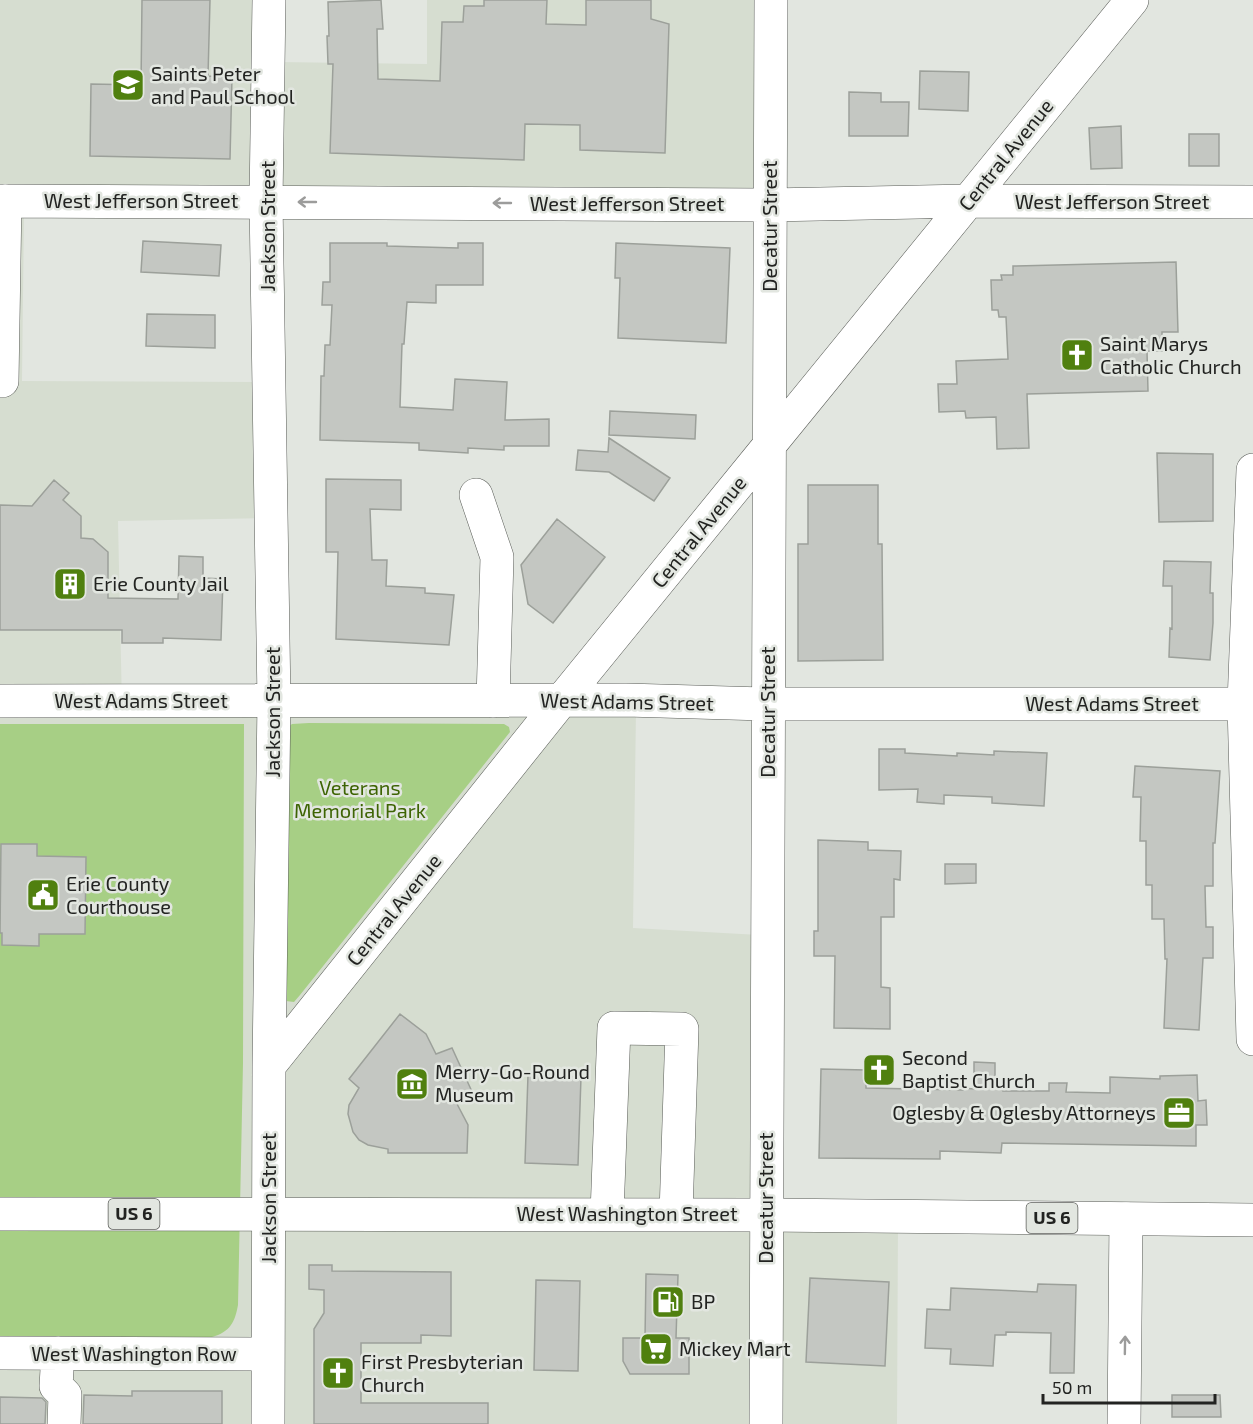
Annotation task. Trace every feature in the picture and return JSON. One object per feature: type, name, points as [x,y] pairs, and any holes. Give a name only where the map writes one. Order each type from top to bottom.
[{"type":"street","name":"Jackson Street","points":[[268,1424],[269,1066],[274,701],[266,201],[269,0]]},
{"type":"street","name":"Decatur Street","points":[[766,1424],[771,0]]},
{"type":"street","name":"Central Avenue","points":[[269,1066],[561,701],[1132,0]]},
{"type":"street","name":"West Jefferson Street","points":[[2,201],[770,205],[969,201],[1253,202]]},
{"type":"street","points":[[0,381],[2,381],[2,201]]},
{"type":"street","points":[[1253,470],[1249,704],[1253,1039]]},
{"type":"street","points":[[476,495],[496,558],[493,701]]},
{"type":"street","name":"West Adams Street","points":[[0,701],[626,700],[768,704],[1249,704]]},
{"type":"street","points":[[607,1214],[614,1028],[682,1029],[676,1214]]},
{"type":"street","name":"West Washington Street","points":[[0,1214],[676,1214],[1253,1220]]},
{"type":"street","points":[[1124,1424],[1126,1219]]},
{"type":"street","name":"West Washington Row","points":[[0,1353],[268,1354]]},
{"type":"street","points":[[52,1424],[58,1353]]},
{"type":"street","points":[[56,1386],[64,1395],[64,1424]]},
{"type":"shaded area","points":[[0,0],[277,0],[277,62],[427,64],[427,0],[765,0],[764,197],[276,209],[24,211],[22,381],[262,382],[266,518],[118,521],[122,707],[636,710],[633,928],[777,936],[779,1220],[898,1222],[897,1424],[0,1424]]},
{"type":"green space","points":[[0,724],[244,724],[243,1063],[238,1305],[231,1326],[218,1335],[212,1337],[0,1336]]},
{"type":"green space","name":"Veterans Memorial Park","points":[[292,724],[504,724],[509,727],[510,732],[294,1002],[286,1001],[288,727]]},
{"type":"building","points":[[142,0],[210,0],[208,76],[232,77],[230,159],[90,156],[91,84],[141,85]]},
{"type":"building","points":[[381,0],[383,29],[377,29],[378,79],[440,81],[442,22],[463,22],[464,6],[484,6],[484,0],[547,0],[546,24],[586,25],[586,0],[651,0],[651,19],[669,24],[665,153],[580,150],[580,125],[525,124],[524,160],[330,153],[333,64],[328,64],[328,2]]},
{"type":"building","points":[[920,71],[969,72],[968,111],[919,109]]},
{"type":"building","points":[[849,92],[881,93],[881,102],[909,102],[908,136],[849,136]]},
{"type":"building","points":[[1121,126],[1122,168],[1091,169],[1089,128]]},
{"type":"building","points":[[1189,134],[1219,134],[1219,166],[1189,166]]},
{"type":"building","points":[[143,241],[221,245],[219,276],[141,272]]},
{"type":"building","points":[[330,243],[387,243],[387,246],[458,248],[458,243],[483,243],[483,285],[436,285],[436,303],[407,302],[404,344],[402,344],[400,407],[453,410],[455,379],[507,382],[505,420],[549,419],[549,446],[504,446],[504,450],[468,448],[468,453],[419,450],[419,443],[320,440],[321,376],[324,376],[325,345],[330,345],[332,305],[322,305],[323,282],[330,282]]},
{"type":"building","points":[[616,243],[730,248],[726,343],[618,338],[620,278],[615,278]]},
{"type":"building","name":"Saint Marys Catholic Church","points":[[1176,262],[1178,332],[1162,332],[1162,351],[1147,351],[1148,391],[1027,394],[1029,448],[997,449],[996,417],[966,418],[965,411],[939,412],[938,384],[957,384],[956,361],[1008,359],[1006,317],[999,317],[998,310],[992,310],[991,280],[1002,280],[1001,275],[1013,275],[1013,266]]},
{"type":"building","points":[[147,314],[215,315],[215,348],[146,346]]},
{"type":"building","points":[[610,411],[696,415],[695,439],[609,435]]},
{"type":"building","points":[[609,438],[670,478],[654,501],[609,472],[576,470],[578,450],[608,452]]},
{"type":"building","points":[[1157,453],[1213,454],[1213,521],[1159,522]]},
{"type":"building","points":[[326,479],[401,480],[401,510],[370,509],[372,560],[387,560],[386,586],[425,588],[425,593],[454,595],[449,645],[336,639],[338,552],[326,552]]},
{"type":"building","points":[[54,480],[69,493],[63,500],[81,516],[81,538],[93,539],[108,552],[108,598],[178,599],[179,556],[203,557],[203,578],[223,579],[221,640],[163,638],[163,643],[122,643],[122,630],[0,630],[0,505],[32,506]]},
{"type":"building","points":[[808,485],[878,485],[878,544],[882,544],[883,660],[798,661],[798,544],[808,544]]},
{"type":"building","points":[[557,519],[605,557],[553,623],[528,604],[521,565]]},
{"type":"building","points":[[1164,561],[1211,562],[1210,593],[1213,593],[1213,623],[1210,660],[1169,657],[1170,628],[1172,629],[1172,586],[1163,586]]},
{"type":"building","points":[[879,749],[905,749],[905,753],[957,756],[957,753],[994,755],[994,751],[1047,753],[1044,806],[992,803],[992,797],[944,795],[944,804],[917,802],[918,789],[879,790]]},
{"type":"building","points":[[1135,766],[1220,771],[1215,843],[1213,843],[1213,886],[1205,886],[1206,927],[1213,927],[1213,958],[1203,958],[1199,1030],[1164,1028],[1167,959],[1165,959],[1164,919],[1152,919],[1152,885],[1146,885],[1146,841],[1140,841],[1141,797],[1133,797]]},
{"type":"building","points":[[818,840],[868,842],[868,850],[901,851],[900,880],[894,879],[894,917],[881,917],[881,987],[890,988],[890,1029],[834,1028],[835,956],[814,956],[814,931],[818,931]]},
{"type":"building","name":"Erie County Courthouse","points":[[1,844],[37,844],[37,856],[86,857],[85,934],[39,934],[39,946],[2,945],[2,933],[0,933]]},
{"type":"building","points":[[945,864],[976,864],[976,883],[945,884]]},
{"type":"building","name":"Merry-Go-Round Museum","points":[[400,1014],[426,1034],[436,1054],[452,1048],[474,1096],[456,1102],[468,1125],[467,1153],[388,1153],[388,1149],[368,1145],[359,1140],[353,1132],[348,1114],[349,1105],[359,1088],[349,1079]]},
{"type":"building","points":[[974,1062],[995,1063],[995,1084],[1004,1085],[1003,1091],[1049,1091],[1049,1083],[1067,1083],[1066,1092],[1110,1093],[1110,1077],[1160,1079],[1160,1076],[1197,1075],[1198,1101],[1206,1100],[1207,1125],[1196,1125],[1196,1146],[1002,1143],[1001,1153],[940,1151],[940,1159],[819,1158],[821,1069],[866,1070],[866,1088],[963,1090],[963,1088],[974,1089]]},
{"type":"building","points":[[528,1075],[581,1077],[578,1165],[525,1163]]},
{"type":"building","name":"First Presbyterian Church","points":[[309,1265],[332,1265],[332,1271],[451,1272],[451,1336],[421,1335],[421,1343],[361,1343],[361,1403],[488,1403],[488,1424],[314,1424],[314,1329],[324,1313],[324,1290],[309,1289]]},
{"type":"building","points":[[646,1274],[678,1275],[676,1338],[689,1338],[689,1374],[630,1374],[623,1361],[623,1338],[645,1338]]},
{"type":"building","points":[[810,1278],[889,1282],[885,1366],[806,1362]]},
{"type":"building","points":[[536,1280],[580,1281],[578,1371],[534,1370]]},
{"type":"building","points":[[1038,1284],[1076,1285],[1074,1373],[1050,1373],[1051,1333],[1006,1332],[1006,1335],[995,1335],[993,1366],[950,1364],[951,1349],[925,1348],[927,1309],[950,1310],[951,1288],[1037,1292]]},
{"type":"building","points":[[132,1391],[222,1391],[222,1424],[83,1424],[84,1395],[132,1396]]},
{"type":"building","points":[[1172,1395],[1220,1395],[1221,1417],[1172,1417]]},
{"type":"building","points":[[0,1397],[42,1398],[46,1402],[45,1424],[0,1424]]},
{"type":"place","name":"Saints Peter and Paul School","points":[[128,85]]},
{"type":"place","name":"Saint Marys Catholic Church","points":[[1077,355]]},
{"type":"place","name":"Erie County Jail","points":[[70,584]]},
{"type":"place","name":"Erie County Courthouse","points":[[43,895]]},
{"type":"place","name":"Second Baptist Church","points":[[879,1070]]},
{"type":"place","name":"Merry-Go-Round Museum","points":[[412,1084]]},
{"type":"place","name":"Oglesby & Oglesby Attorneys","points":[[1179,1113]]},
{"type":"place","name":"BP","points":[[668,1302]]},
{"type":"place","name":"Mickey Mart","points":[[656,1349]]},
{"type":"place","name":"First Presbyterian Church","points":[[338,1373]]}]
